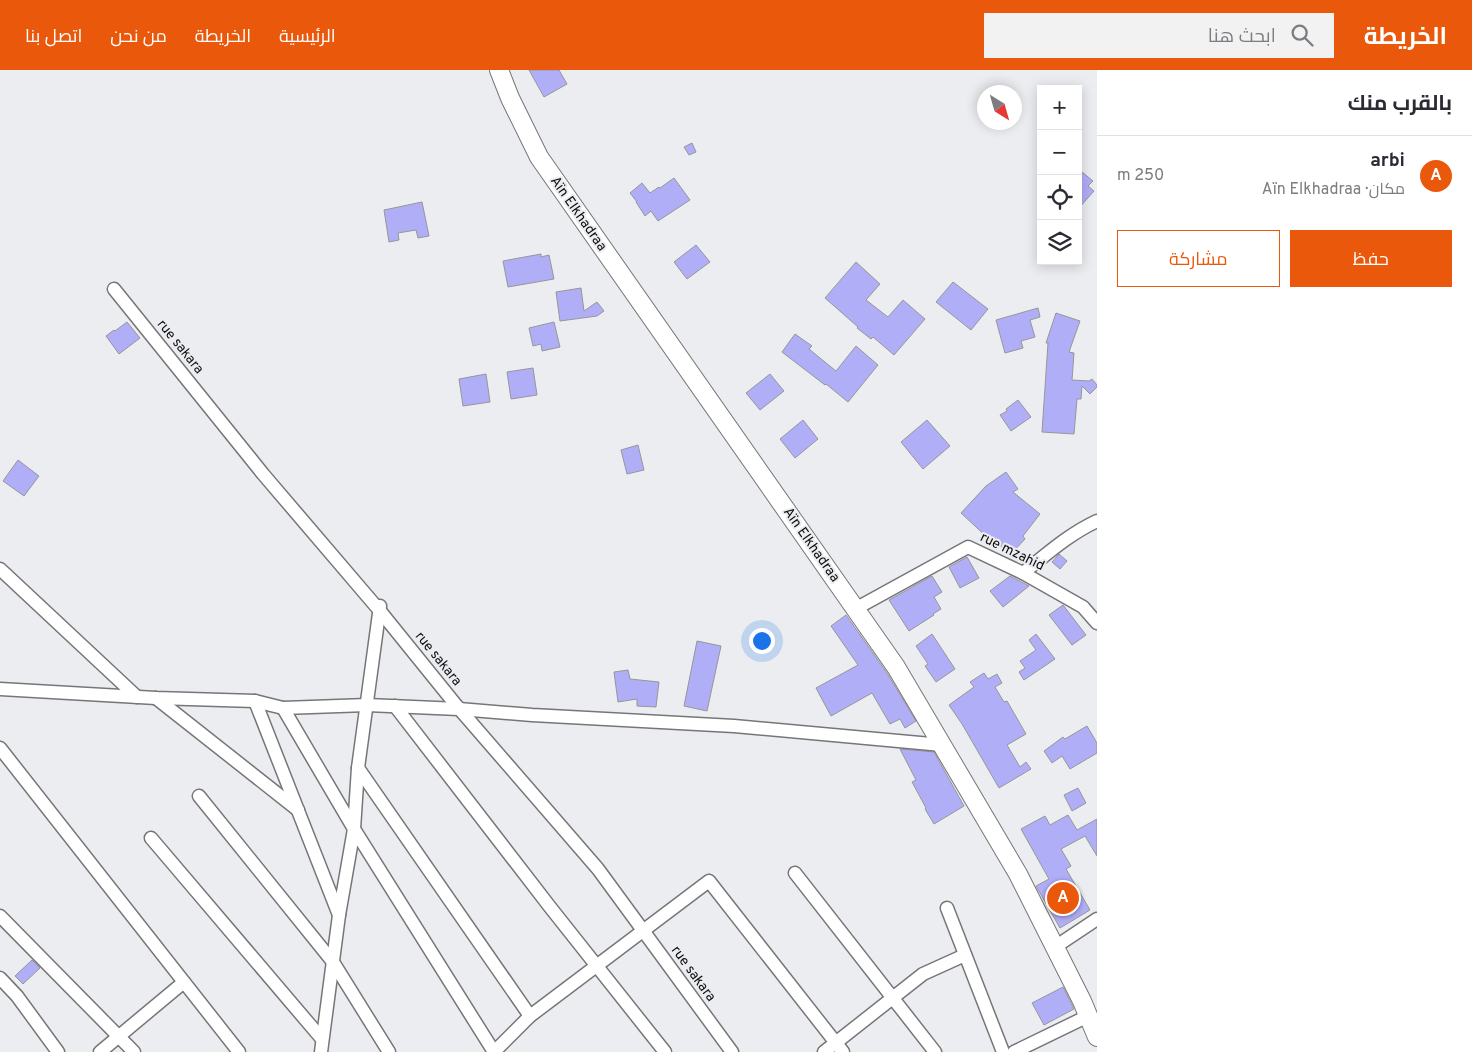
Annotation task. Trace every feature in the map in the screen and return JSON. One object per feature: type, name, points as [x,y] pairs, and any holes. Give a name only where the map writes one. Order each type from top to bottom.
[{"type":"main road","name":"Aïn Elkhadraa","points":[[499,70],[510,98],[539,157],[896,668],[1018,874],[1097,1037]]},
{"type":"street","name":"rue sakara","points":[[114,289],[263,474],[380,607],[459,709],[598,869],[732,1052]]},
{"type":"street","points":[[1024,573],[1060,543],[1080,529],[1097,521]]},
{"type":"street","name":"rue mzahid","points":[[855,609],[968,547],[1024,573],[1083,607],[1097,623]]},
{"type":"street","points":[[0,569],[137,697]]},
{"type":"street","points":[[320,1052],[339,916],[354,829],[358,768],[380,607]]},
{"type":"street","points":[[0,689],[156,698],[255,701],[283,708],[367,705],[459,709],[734,726],[942,745]]},
{"type":"street","points":[[156,698],[298,810]]},
{"type":"street","points":[[255,701],[339,916]]},
{"type":"street","points":[[395,706],[665,1052]]},
{"type":"street","points":[[283,708],[354,829],[494,1052],[530,1016],[709,881],[840,1047]]},
{"type":"street","points":[[0,748],[239,1052]]},
{"type":"street","points":[[358,768],[530,1016]]},
{"type":"street","points":[[199,796],[332,962],[389,1052]]},
{"type":"street","points":[[151,838],[322,1039]]},
{"type":"street","points":[[795,873],[935,1052]]},
{"type":"street","points":[[947,908],[1003,1052]]},
{"type":"street","points":[[0,916],[134,1052]]},
{"type":"street","points":[[1055,947],[1097,919]]},
{"type":"street","points":[[824,1052],[840,1047],[893,998],[923,974],[965,955]]},
{"type":"street","points":[[0,978],[17,996],[58,1052]]},
{"type":"street","points":[[100,1052],[184,982]]},
{"type":"street","points":[[1014,1052],[1088,1016]]},
{"type":"building","points":[[529,70],[559,70],[567,84],[544,97]]},
{"type":"building","points":[[692,143],[696,152],[689,155],[684,147]]},
{"type":"building","points":[[1082,172],[1093,181],[1088,186],[1094,191],[1082,204]]},
{"type":"building","points":[[674,178],[690,200],[658,221],[651,211],[645,216],[630,193],[642,183],[650,193]]},
{"type":"building","points":[[422,202],[429,236],[418,238],[416,230],[398,233],[399,240],[389,242],[384,210]]},
{"type":"building","points":[[696,245],[710,262],[687,279],[674,262]]},
{"type":"building","points":[[541,254],[541,257],[549,255],[554,279],[508,287],[503,261]]},
{"type":"building","points":[[856,262],[880,284],[866,300],[888,317],[903,300],[925,319],[894,355],[873,337],[871,339],[857,328],[825,298]]},
{"type":"building","points":[[953,282],[988,309],[971,330],[936,302]]},
{"type":"building","points":[[581,288],[584,311],[597,302],[604,311],[597,316],[560,321],[556,292]]},
{"type":"building","points":[[1038,308],[1040,317],[1030,320],[1035,337],[1021,341],[1023,348],[1005,353],[996,320]]},
{"type":"building","points":[[1056,313],[1080,321],[1069,352],[1074,353],[1072,380],[1089,381],[1092,379],[1097,385],[1090,394],[1082,386],[1081,399],[1077,399],[1074,434],[1042,432],[1048,343],[1046,343]]},
{"type":"building","points":[[127,322],[140,338],[119,354],[106,336]]},
{"type":"building","points":[[554,322],[560,347],[542,351],[541,344],[533,346],[529,328]]},
{"type":"building","points":[[795,334],[812,346],[809,349],[836,371],[856,346],[878,365],[848,402],[782,352]]},
{"type":"building","points":[[533,368],[537,395],[511,399],[507,372]]},
{"type":"building","points":[[486,374],[490,402],[463,406],[459,379]]},
{"type":"building","points":[[770,374],[784,391],[760,410],[746,393]]},
{"type":"building","points":[[1018,400],[1031,417],[1011,431],[1000,415]]},
{"type":"building","points":[[803,420],[818,439],[795,458],[780,439]]},
{"type":"building","points":[[927,420],[950,446],[923,469],[901,442]]},
{"type":"building","points":[[638,445],[644,470],[627,474],[621,450]]},
{"type":"building","points":[[18,460],[39,476],[24,496],[3,481]]},
{"type":"building","points":[[1006,472],[1018,489],[1013,492],[1040,514],[1023,536],[1025,539],[1010,555],[992,538],[990,540],[961,513],[986,486]]},
{"type":"building","points":[[1059,554],[1067,561],[1060,569],[1052,562]]},
{"type":"building","points":[[967,557],[979,578],[960,588],[949,567]]},
{"type":"building","points":[[932,576],[942,592],[934,597],[941,609],[909,631],[889,600]]},
{"type":"building","points":[[1010,576],[1029,586],[1003,607],[990,591]]},
{"type":"building","points":[[1063,605],[1086,635],[1072,645],[1049,615]]},
{"type":"building","points":[[846,615],[887,673],[916,721],[905,728],[900,719],[890,724],[872,693],[831,716],[816,688],[858,665],[831,626]]},
{"type":"building","points":[[932,634],[955,669],[936,682],[925,666],[928,664],[916,646]]},
{"type":"building","points":[[1036,634],[1055,659],[1024,680],[1019,672],[1025,668],[1020,661],[1036,650],[1029,640]]},
{"type":"building","points":[[697,641],[721,646],[707,711],[684,706]]},
{"type":"building","points":[[628,670],[630,679],[659,682],[656,707],[637,706],[637,699],[618,702],[614,672]]},
{"type":"building","points":[[984,673],[988,679],[997,674],[1002,683],[995,687],[1004,702],[1007,701],[1026,734],[1007,745],[1020,767],[1026,762],[1031,769],[999,788],[949,705],[974,687],[970,682]]},
{"type":"building","points":[[1087,726],[1097,743],[1097,753],[1070,769],[1062,756],[1052,763],[1044,751],[1063,737],[1065,739]]},
{"type":"building","points":[[900,749],[934,752],[964,806],[934,824],[912,782],[916,780]]},
{"type":"building","points":[[1078,788],[1086,803],[1072,811],[1064,795]]},
{"type":"building","points":[[1068,815],[1077,830],[1097,819],[1097,856],[1085,836],[1061,849],[1071,866],[1066,869],[1090,910],[1060,928],[1036,886],[1049,879],[1021,829],[1045,816],[1050,825]]},
{"type":"building","points":[[32,960],[40,968],[23,984],[15,976]]},
{"type":"building","points":[[1063,987],[1074,1009],[1044,1025],[1032,1003]]},
{"type":"place","name":"arbi","points":[[1063,898]]}]
